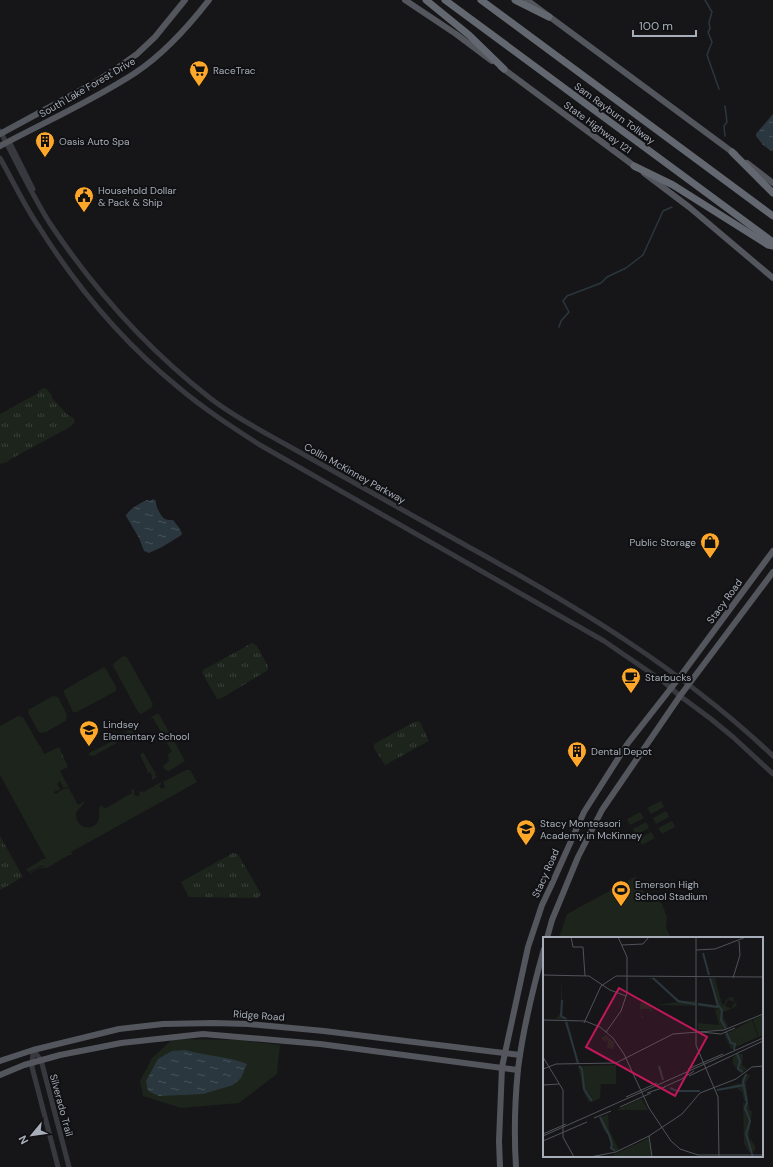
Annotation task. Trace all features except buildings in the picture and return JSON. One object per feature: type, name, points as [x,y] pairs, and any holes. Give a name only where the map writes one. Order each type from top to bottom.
[{"type":"highway","points":[[426,0],[469,35],[504,69]]},
{"type":"highway","name":"Sam Rayburn Tollway","points":[[445,0],[773,242]]},
{"type":"highway","name":"Sam Rayburn Tollway","points":[[481,0],[773,216]]},
{"type":"highway","points":[[515,0],[549,17]]},
{"type":"highway","points":[[732,152],[773,193]]},
{"type":"highway","points":[[634,166],[673,185],[768,245],[773,246]]},
{"type":"main road","name":"South Lake Forest Drive","points":[[0,133],[94,83],[137,54],[155,36],[185,0]]},
{"type":"main road","name":"South Lake Forest Drive","points":[[5,143],[111,88],[136,73],[167,48],[209,0]]},
{"type":"main road","name":"State Highway 121","points":[[405,0],[456,34],[689,207],[773,278]]},
{"type":"main road","points":[[527,0],[773,183]]},
{"type":"main road","name":"Stacy Road","points":[[500,1167],[499,1139],[502,1067],[528,947],[538,916],[556,874],[584,812],[628,744],[773,551]]},
{"type":"main road","points":[[547,937],[552,920],[578,857],[602,810],[680,696],[773,572],[764,564]]},
{"type":"main road","points":[[538,916],[552,920]]},
{"type":"main road","points":[[516,1167],[514,1146],[518,1070],[534,987],[543,953]]},
{"type":"main road","points":[[203,1034],[204,1023]]},
{"type":"main road","name":"Ridge Road","points":[[0,1061],[32,1050],[119,1029],[162,1024],[204,1023],[287,1027],[520,1055]]},
{"type":"main road","points":[[286,1040],[287,1027]]},
{"type":"main road","points":[[0,1075],[41,1060],[60,1055],[121,1043],[203,1034],[286,1040],[518,1070]]},
{"type":"street","name":"Collin McKinney Parkway","points":[[0,133],[38,203],[79,263],[123,316],[162,356],[211,399],[285,444],[560,598],[640,649],[689,685],[739,725],[773,756]]},
{"type":"street","points":[[0,158],[39,228],[82,287],[135,346],[178,387],[214,414],[260,445],[584,628],[620,651],[671,688],[733,737],[773,774]]},
{"type":"street","points":[[32,1050],[32,1063],[58,1166],[68,1165]]},
{"type":"street","name":"Silverado Trail","points":[[32,1050],[41,1060],[68,1165]]},
{"type":"green space","points":[[44,388],[47,389],[52,398],[68,415],[74,418],[75,422],[70,427],[9,460],[8,462],[0,464],[0,414],[38,393],[38,391]]},
{"type":"green space","points":[[252,643],[257,646],[268,666],[268,670],[222,698],[217,699],[202,673],[203,670]]},
{"type":"green space","points":[[123,656],[127,657],[153,704],[151,708],[141,714],[138,712],[113,666],[115,662]]},
{"type":"green space","points":[[104,667],[116,687],[116,691],[77,712],[73,712],[64,690]]},
{"type":"green space","points":[[53,696],[58,697],[67,715],[67,720],[46,732],[41,733],[38,731],[28,710]]},
{"type":"green space","points":[[156,714],[159,714],[185,761],[169,771],[165,770],[163,766],[169,761],[168,754],[172,752],[153,718],[149,719]]},
{"type":"green space","points":[[18,716],[23,717],[44,754],[59,747],[61,749],[60,751],[68,767],[60,771],[68,786],[64,788],[60,781],[57,784],[60,789],[63,788],[55,791],[54,793],[57,794],[68,787],[78,805],[85,801],[76,814],[76,819],[84,827],[92,827],[95,825],[99,818],[99,808],[102,805],[104,808],[108,807],[132,793],[131,789],[135,790],[134,795],[139,796],[140,791],[144,792],[161,782],[159,786],[162,789],[165,787],[163,782],[186,770],[190,770],[197,782],[71,852],[73,855],[69,855],[47,868],[40,868],[32,872],[31,875],[30,872],[40,867],[46,866],[40,866],[28,872],[25,866],[27,869],[43,859],[46,859],[0,775],[0,726]]},
{"type":"green space","points":[[416,721],[420,722],[429,741],[385,765],[374,748],[374,744]]},
{"type":"green space","points":[[126,731],[133,731],[138,740],[136,741],[133,735],[128,734]]},
{"type":"green space","points":[[125,732],[132,736],[135,742],[133,743],[129,737],[121,740],[119,736]]},
{"type":"green space","points":[[115,740],[117,743],[93,756],[89,755],[89,753]]},
{"type":"green space","points":[[60,750],[67,765],[60,769],[52,754]]},
{"type":"green space","points":[[143,752],[157,777],[152,780],[152,776],[150,772],[148,773],[140,755]]},
{"type":"green space","points":[[661,801],[664,807],[651,814],[647,808]]},
{"type":"green space","points":[[666,811],[669,817],[656,824],[653,818]]},
{"type":"green space","points":[[640,812],[644,818],[630,825],[627,819]]},
{"type":"green space","points":[[672,821],[675,827],[662,834],[658,828]]},
{"type":"green space","points":[[646,822],[649,828],[636,835],[633,829]]},
{"type":"green space","points":[[651,832],[655,838],[642,845],[638,839]]},
{"type":"green space","points":[[0,836],[23,877],[0,890]]},
{"type":"green space","points":[[233,853],[238,854],[261,894],[258,898],[189,897],[181,882]]},
{"type":"green space","name":"Emerson High School Stadium","points":[[635,877],[645,894],[662,904],[667,917],[666,928],[670,937],[559,937],[567,914]]},
{"type":"green space","points":[[173,1039],[239,1040],[280,1045],[277,1074],[239,1103],[181,1108],[143,1096],[140,1081],[152,1058]]},
{"type":"water","points":[[773,114],[773,150],[771,151],[763,145],[756,134]]},
{"type":"water","points":[[153,499],[156,501],[157,508],[163,518],[173,520],[182,534],[162,547],[149,553],[144,551],[139,538],[126,516],[138,505],[147,500],[150,501]]},
{"type":"water","points":[[185,1050],[232,1059],[247,1064],[241,1078],[233,1085],[203,1094],[159,1096],[148,1091],[146,1081],[158,1059],[172,1051]]},
{"type":"waterway","points":[[705,0],[712,12],[709,22],[710,29],[708,32],[712,42],[707,55],[719,89]]},
{"type":"waterway","points":[[725,106],[727,122],[724,126],[725,136]]},
{"type":"waterway","points":[[559,327],[561,321],[569,312],[563,301],[567,296],[601,283],[607,277],[626,268],[643,255],[663,211],[672,207]]},
{"type":"place","name":"RaceTrac","points":[[199,87]]},
{"type":"place","name":"Oasis Auto Spa","points":[[45,158]]},
{"type":"place","name":"Household Dollar & Pack & Ship","points":[[84,213]]},
{"type":"place","name":"Public Storage","points":[[710,559]]},
{"type":"place","name":"Starbucks","points":[[631,694]]},
{"type":"place","name":"Lindsey Elementary School","points":[[89,747]]},
{"type":"place","name":"Dental Depot","points":[[577,768]]},
{"type":"place","name":"Stacy Montessori Academy in McKinney","points":[[526,846]]},
{"type":"place","name":"Emerson High School Stadium","points":[[621,907]]}]
